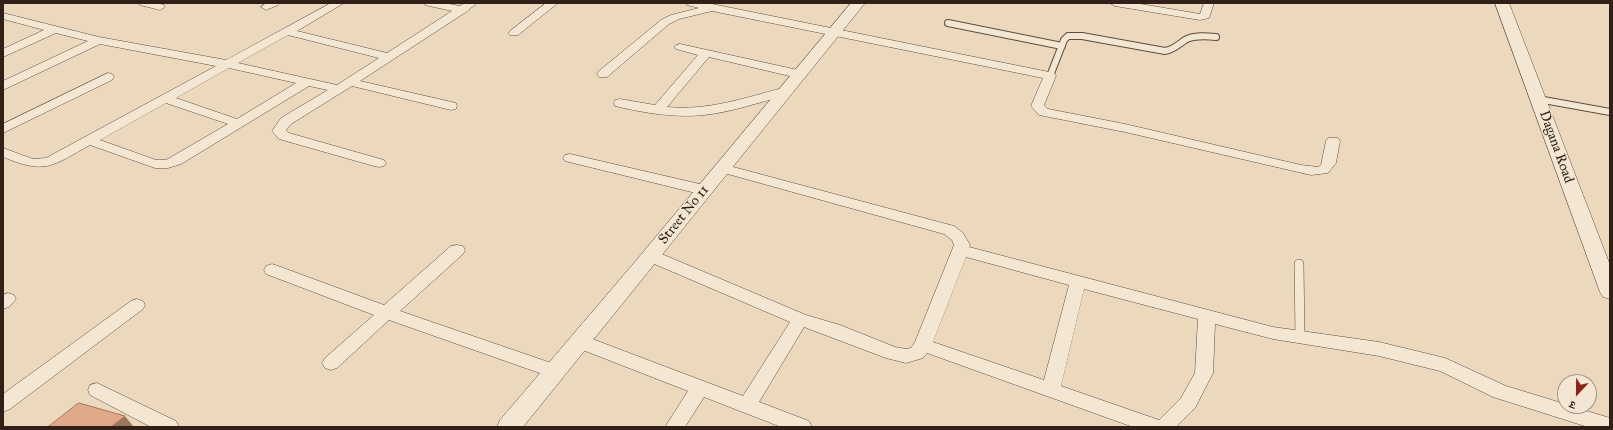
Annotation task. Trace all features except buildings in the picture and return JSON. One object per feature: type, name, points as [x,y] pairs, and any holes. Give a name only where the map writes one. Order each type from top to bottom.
[{"type":"street","points":[[144,3],[160,7]]},
{"type":"street","points":[[3,152],[32,163],[44,164],[339,3]]},
{"type":"street","points":[[429,3],[462,10]]},
{"type":"street","points":[[379,163],[284,136],[279,132],[286,121],[339,89],[472,3]]},
{"type":"street","points":[[514,33],[553,3]]},
{"type":"street","points":[[691,3],[723,7],[1050,76],[1037,106],[1044,112],[1125,128],[1314,172],[1324,170],[1329,167],[1333,141]]},
{"type":"street","name":"Street No 11","points":[[509,427],[554,371],[581,342],[783,92],[858,3]]},
{"type":"street","points":[[1115,3],[1200,17],[1207,14],[1209,3]]},
{"type":"street","name":"Dagana Road","points":[[1502,3],[1606,274],[1610,292]]},
{"type":"street","points":[[603,74],[665,22],[686,13],[723,7]]},
{"type":"street","points":[[3,16],[99,40],[226,64],[339,89]]},
{"type":"street","points":[[3,53],[55,29]]},
{"type":"street","points":[[288,32],[388,57]]},
{"type":"street","points":[[3,86],[99,40]]},
{"type":"street","points":[[680,47],[798,74]]},
{"type":"street","points":[[658,109],[706,53]]},
{"type":"street","points":[[3,129],[108,77]]},
{"type":"street","points":[[88,140],[155,164],[168,164],[176,161],[307,82]]},
{"type":"street","points":[[350,82],[451,106]]},
{"type":"street","points":[[620,103],[658,109],[704,111],[724,108],[783,92]]},
{"type":"street","points":[[164,98],[237,123]]},
{"type":"street","points":[[570,158],[704,190]]},
{"type":"street","points":[[651,256],[800,319],[892,352],[906,356],[917,353],[923,345],[962,245],[958,237],[950,230],[722,168]]},
{"type":"street","points":[[331,364],[457,250]]},
{"type":"street","points":[[960,250],[1207,316],[1300,338],[1379,349],[1444,365],[1494,390],[1610,426]]},
{"type":"street","points":[[272,270],[386,313],[554,371]]},
{"type":"street","points":[[1051,389],[1078,281]]},
{"type":"street","points":[[3,404],[137,306]]},
{"type":"street","points":[[1164,427],[1188,403],[1204,373],[1207,316]]},
{"type":"street","points":[[747,406],[800,319]]},
{"type":"street","points":[[581,342],[802,427]]},
{"type":"street","points":[[923,345],[1156,427]]},
{"type":"street","points":[[675,427],[700,388]]},
{"type":"street","points":[[97,390],[170,427]]},
{"type":"lane","points":[[948,23],[1062,46]]},
{"type":"lane","points":[[1050,76],[1062,46],[1068,36],[1074,35],[1165,51],[1172,50],[1186,40],[1195,36],[1216,37]]},
{"type":"lane","points":[[1538,99],[1610,112]]},
{"type":"lane","points":[[1299,264],[1300,338]]}]
